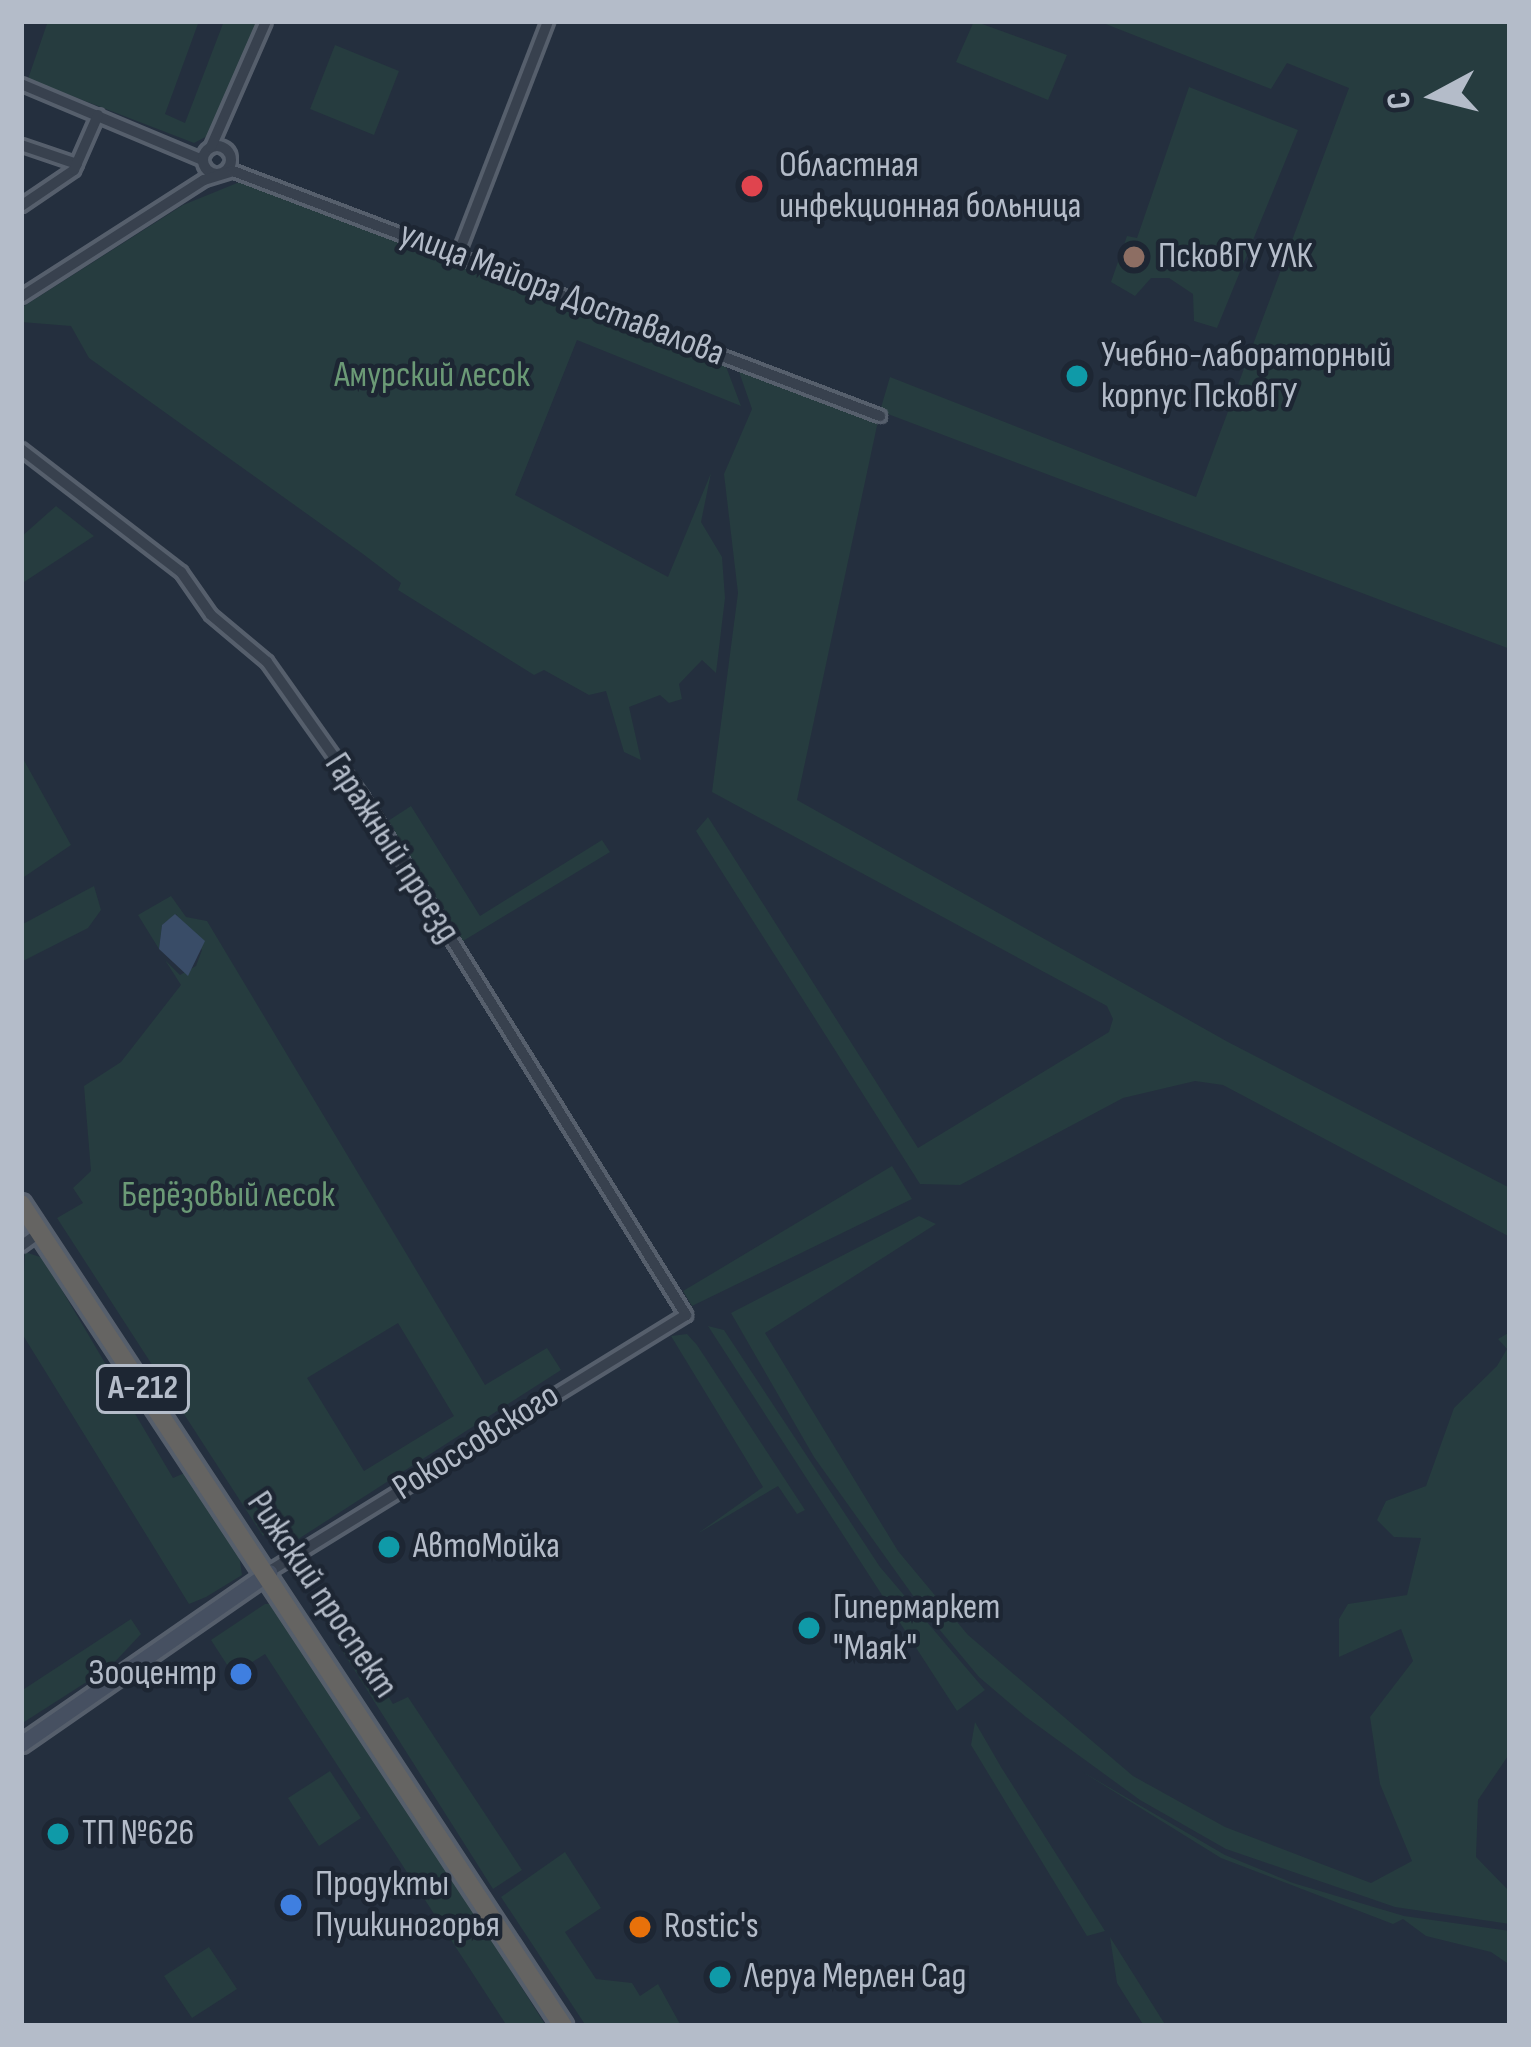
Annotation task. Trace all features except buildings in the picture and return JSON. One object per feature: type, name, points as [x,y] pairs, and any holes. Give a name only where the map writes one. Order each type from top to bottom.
[{"type":"highway","name":"Рижский проспект","points":[[21,1204],[269,1572],[563,2026]]},
{"type":"main road","points":[[21,1744],[269,1572]]},
{"type":"street","points":[[195,187],[214,152],[266,21]]},
{"type":"street","points":[[459,252],[548,21]]},
{"type":"street","name":"улица Майора Доставалова","points":[[21,84],[191,150],[214,152],[244,173],[880,416]]},
{"type":"street","points":[[21,206],[77,164],[98,115]]},
{"type":"street","points":[[21,145],[77,164]]},
{"type":"street","points":[[21,297],[221,173],[214,152]]},
{"type":"street","name":"улица Майора Доставалова","points":[[221,173],[244,173]]},
{"type":"street","name":"Гаражный проезд","points":[[21,449],[181,572],[211,616],[267,662],[362,796],[686,1315]]},
{"type":"street","points":[[21,1246],[40,1232]]},
{"type":"street","name":"Рокоссовского","points":[[269,1572],[686,1315]]},
{"type":"green space","points":[[48,21],[199,21],[165,114],[185,123],[224,21],[257,21],[213,133],[194,143],[28,79]]},
{"type":"green space","points":[[974,21],[1067,55],[1048,100],[956,62]]},
{"type":"green space","points":[[1098,21],[1510,21],[1510,649],[880,411],[890,377],[1196,497],[1349,88],[1287,63],[1271,89]]},
{"type":"green space","points":[[335,45],[399,71],[374,135],[310,109]]},
{"type":"green space","points":[[1189,87],[1298,130],[1217,328],[1194,321],[1193,294],[1169,278],[1151,278],[1135,296],[1111,282],[1127,236],[1137,238]]},
{"type":"green space","name":"Амурский лесок","points":[[242,181],[725,364],[741,406],[577,340],[515,495],[668,577],[711,473],[701,522],[722,557],[725,598],[716,673],[702,660],[679,684],[682,699],[669,703],[660,695],[629,707],[641,760],[624,752],[606,691],[589,695],[544,670],[534,675],[398,590],[401,583],[363,554],[89,358],[71,326],[21,322],[21,308],[183,205]]},
{"type":"green space","points":[[737,366],[878,421],[797,800],[1228,1042],[1510,1188],[1510,1237],[1223,1085],[1195,1081],[1123,1098],[960,1185],[920,1184],[696,831],[708,817],[918,1148],[1109,1032],[1113,1019],[1107,1006],[712,792],[738,593],[724,474],[752,409]]},
{"type":"green space","points":[[56,506],[94,536],[21,584],[21,537]]},
{"type":"green space","points":[[21,755],[71,845],[21,879]]},
{"type":"green space","points":[[411,806],[480,916],[602,840],[610,852],[463,941],[388,821]]},
{"type":"green space","points":[[94,886],[101,910],[88,928],[21,962],[21,925]]},
{"type":"green space","name":"Берёзовый лесок","points":[[171,896],[186,917],[207,921],[485,1385],[547,1348],[561,1370],[289,1545],[287,1522],[263,1536],[57,1218],[83,1203],[73,1188],[91,1171],[84,1086],[121,1062],[181,985],[165,960],[180,975],[196,966],[202,950],[176,914],[162,925],[159,949],[138,915]],"holes":[[[398,1323],[454,1416],[364,1471],[307,1378]]]},
{"type":"green space","points":[[892,1166],[912,1199],[692,1306],[683,1291]]},
{"type":"green space","points":[[919,1216],[936,1224],[765,1333],[898,1551],[968,1635],[1133,1776],[1225,1827],[1371,1883],[1412,1861],[1380,1784],[1370,1717],[1413,1661],[1401,1629],[1339,1657],[1339,1619],[1348,1604],[1407,1595],[1421,1538],[1394,1537],[1377,1520],[1386,1501],[1426,1486],[1454,1408],[1497,1366],[1507,1349],[1498,1339],[1510,1332],[1510,1753],[1478,1800],[1476,1857],[1510,1892],[1510,1924],[1395,1907],[1226,1849],[1140,1800],[979,1677],[924,1611],[814,1457],[731,1313]]},
{"type":"green space","points":[[25,1252],[43,1258],[173,1478],[187,1472],[238,1548],[242,1575],[206,1597],[189,1604],[21,1332]]},
{"type":"green space","points":[[708,1326],[724,1330],[880,1567],[985,1690],[957,1711]]},
{"type":"green space","points":[[687,1334],[805,1510],[797,1514],[778,1486],[697,1534],[763,1487],[671,1336]]},
{"type":"green space","points":[[265,1604],[279,1604],[546,2026],[507,2026],[265,1654],[233,1674],[211,1640]]},
{"type":"green space","points":[[131,1619],[141,1634],[110,1667],[21,1724],[21,1691]]},
{"type":"green space","points":[[349,1633],[393,1704],[408,1697],[522,1870],[493,1889],[336,1641]]},
{"type":"green space","points":[[975,1722],[1105,1931],[1087,1936],[971,1745]]},
{"type":"green space","points":[[330,1771],[361,1818],[319,1846],[288,1798]]},
{"type":"green space","points":[[1081,1771],[1225,1855],[1293,1883],[1404,1916],[1510,1931],[1510,1965],[1491,1952],[1426,1936],[1403,1919],[1393,1924],[1221,1858]]},
{"type":"green space","points":[[565,1852],[601,1908],[565,1932],[596,1979],[632,1983],[640,1996],[658,1984],[681,2026],[586,2026],[501,1897]]},
{"type":"green space","points":[[1110,1937],[1166,2026],[1144,2026],[1117,1983]]},
{"type":"green space","points":[[209,1947],[237,1989],[192,2018],[164,1976]]},
{"type":"water","points":[[175,914],[205,941],[188,976],[159,949],[162,925]]},
{"type":"place","name":"Областная инфекционная больница","points":[[752,186]]},
{"type":"place","name":"ПсковГУ УЛК","points":[[1134,257]]},
{"type":"place","name":"Учебно-лабораторный корпус ПсковГУ","points":[[1077,376]]},
{"type":"place","name":"АвтоМойка","points":[[389,1547]]},
{"type":"place","name":"Гипермаркет \"Маяк\"","points":[[809,1628]]},
{"type":"place","name":"Зооцентр","points":[[241,1674]]},
{"type":"place","name":"ТП №626","points":[[58,1834]]},
{"type":"place","name":"Продукты Пушкиногорья","points":[[291,1905]]},
{"type":"place","name":"Rostic's","points":[[640,1927]]},
{"type":"place","name":"Леруа Мерлен Сад","points":[[720,1977]]}]
